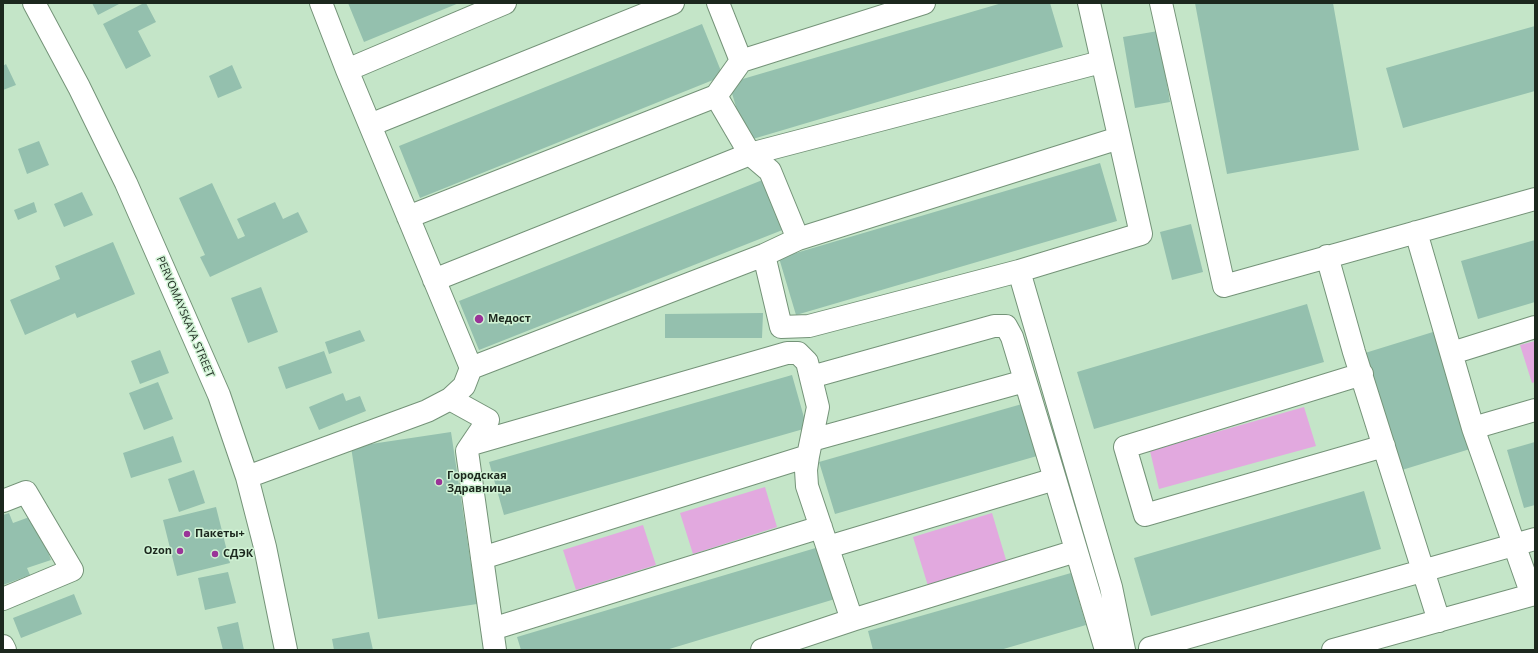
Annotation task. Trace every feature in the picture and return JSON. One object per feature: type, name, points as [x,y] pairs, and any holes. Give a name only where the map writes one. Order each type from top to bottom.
[{"type":"street","name":"PERVOMAYSKAYA STREET","points":[[34,3],[86,100],[126,183],[219,395],[247,476],[265,547],[286,650]]},
{"type":"street","points":[[247,476],[427,411],[450,399],[464,386],[471,368],[347,70],[322,3]]},
{"type":"street","points":[[347,70],[505,3]]},
{"type":"street","points":[[370,125],[673,3]]},
{"type":"street","points":[[718,3],[741,61]]},
{"type":"street","points":[[408,217],[716,96],[741,61],[924,3]]},
{"type":"street","points":[[764,255],[781,327],[810,326],[1019,272],[1141,234],[1120,138],[1101,62],[1089,3]]},
{"type":"street","points":[[1161,3],[1224,286],[1535,199]]},
{"type":"street","points":[[434,280],[750,154],[1101,62]]},
{"type":"street","points":[[716,96],[750,154],[770,171],[798,239]]},
{"type":"street","points":[[471,368],[764,255],[798,239],[1120,138]]},
{"type":"street","points":[[1333,650],[1534,595],[1514,545],[1473,428],[1416,232]]},
{"type":"street","points":[[1327,256],[1384,446],[1439,621]]},
{"type":"street","points":[[1019,272],[1111,587],[1124,650]]},
{"type":"street","points":[[811,377],[994,326],[1006,326],[1012,337],[1106,650]]},
{"type":"street","points":[[1452,353],[1535,327]]},
{"type":"street","points":[[472,444],[787,352],[798,353],[807,362],[818,407],[806,470],[807,486],[852,620]]},
{"type":"street","points":[[1362,374],[1125,447],[1145,515],[1384,446]]},
{"type":"street","points":[[482,558],[810,448],[1025,381]]},
{"type":"street","points":[[450,399],[488,420],[467,451],[495,650]]},
{"type":"street","points":[[1473,428],[1535,410]]},
{"type":"street","points":[[492,629],[824,537],[1055,479]]},
{"type":"street","points":[[3,501],[26,492],[72,570],[3,599]]},
{"type":"street","points":[[1150,648],[1535,539]]},
{"type":"street","points":[[762,650],[852,620],[1076,551]]},
{"type":"street","points":[[3,646],[4,650]]},
{"type":"shaded area","points":[[1535,341],[1535,382],[1532,383],[1520,345]]},
{"type":"shaded area","points":[[1304,407],[1316,446],[1159,489],[1150,451]]},
{"type":"shaded area","points":[[765,487],[777,527],[693,554],[680,513]]},
{"type":"shaded area","points":[[992,513],[1007,563],[928,586],[913,537]]},
{"type":"shaded area","points":[[643,525],[656,565],[576,590],[563,550]]},
{"type":"building","points":[[92,3],[121,3],[98,15]]},
{"type":"building","points":[[146,3],[156,22],[138,31],[151,56],[126,69],[103,24]]},
{"type":"building","points":[[348,3],[459,3],[364,42]]},
{"type":"building","points":[[1002,3],[1050,3],[1063,47],[746,141],[729,83]]},
{"type":"building","points":[[1195,3],[1333,3],[1359,150],[1227,174]]},
{"type":"building","points":[[702,24],[723,76],[420,198],[399,146]]},
{"type":"building","points":[[1535,26],[1535,91],[1403,128],[1386,68]]},
{"type":"building","points":[[1158,31],[1170,102],[1135,108],[1123,37]]},
{"type":"building","points":[[6,64],[16,85],[3,90],[3,66]]},
{"type":"building","points":[[232,65],[242,88],[218,98],[209,76]]},
{"type":"building","points":[[39,141],[49,165],[27,174],[18,149]]},
{"type":"building","points":[[1100,163],[1117,221],[796,315],[779,258]]},
{"type":"building","points":[[765,179],[785,229],[479,350],[459,301]]},
{"type":"building","points":[[212,183],[238,239],[245,236],[237,219],[275,202],[283,219],[298,212],[308,232],[210,277],[200,257],[205,255],[179,198]]},
{"type":"building","points":[[82,192],[93,215],[64,227],[54,204]]},
{"type":"building","points":[[34,202],[37,212],[18,220],[14,210]]},
{"type":"building","points":[[1191,224],[1203,272],[1172,280],[1160,232]]},
{"type":"building","points":[[1535,240],[1535,302],[1478,319],[1461,261]]},
{"type":"building","points":[[113,242],[135,294],[77,318],[75,313],[25,335],[10,300],[60,279],[55,266]]},
{"type":"building","points":[[261,287],[278,332],[248,343],[231,298]]},
{"type":"building","points":[[1307,304],[1324,362],[1094,429],[1077,372]]},
{"type":"building","points":[[763,313],[762,338],[665,338],[665,314]]},
{"type":"building","points":[[360,330],[365,341],[329,354],[325,342]]},
{"type":"building","points":[[1433,332],[1470,449],[1402,470],[1365,353]]},
{"type":"building","points":[[160,350],[169,373],[140,384],[131,361]]},
{"type":"building","points":[[324,351],[332,373],[286,389],[278,367]]},
{"type":"building","points":[[792,375],[807,428],[504,515],[489,462]]},
{"type":"building","points":[[158,382],[173,419],[144,430],[129,393]]},
{"type":"building","points":[[343,393],[346,401],[360,396],[366,411],[319,430],[309,407]]},
{"type":"building","points":[[1022,404],[1037,456],[835,514],[819,462]]},
{"type":"building","points":[[451,432],[477,604],[378,619],[351,447]]},
{"type":"building","points":[[173,436],[182,462],[131,478],[123,453]]},
{"type":"building","points":[[1535,442],[1535,505],[1524,508],[1507,450]]},
{"type":"building","points":[[194,470],[205,503],[179,512],[168,479]]},
{"type":"building","points":[[1364,491],[1381,549],[1151,616],[1134,558]]},
{"type":"building","points":[[216,507],[230,563],[177,576],[163,520]]},
{"type":"building","points":[[9,513],[13,523],[35,515],[51,560],[27,568],[30,575],[3,585],[3,515]]},
{"type":"building","points":[[819,547],[835,599],[666,650],[521,650],[517,637]]},
{"type":"building","points":[[228,572],[236,603],[205,610],[198,578]]},
{"type":"building","points":[[1071,573],[1086,625],[1000,650],[873,650],[868,631]]},
{"type":"building","points":[[74,594],[82,614],[21,638],[13,618]]},
{"type":"building","points":[[238,622],[244,650],[223,650],[217,627]]},
{"type":"building","points":[[369,632],[373,650],[334,650],[332,639]]},
{"type":"place","name":"Медост","points":[[479,319]]},
{"type":"place","name":"Городская Здравница","points":[[439,482]]},
{"type":"place","name":"Пакеты+","points":[[187,534]]},
{"type":"place","name":"Ozon","points":[[180,551]]},
{"type":"place","name":"СДЭК","points":[[215,554]]}]
